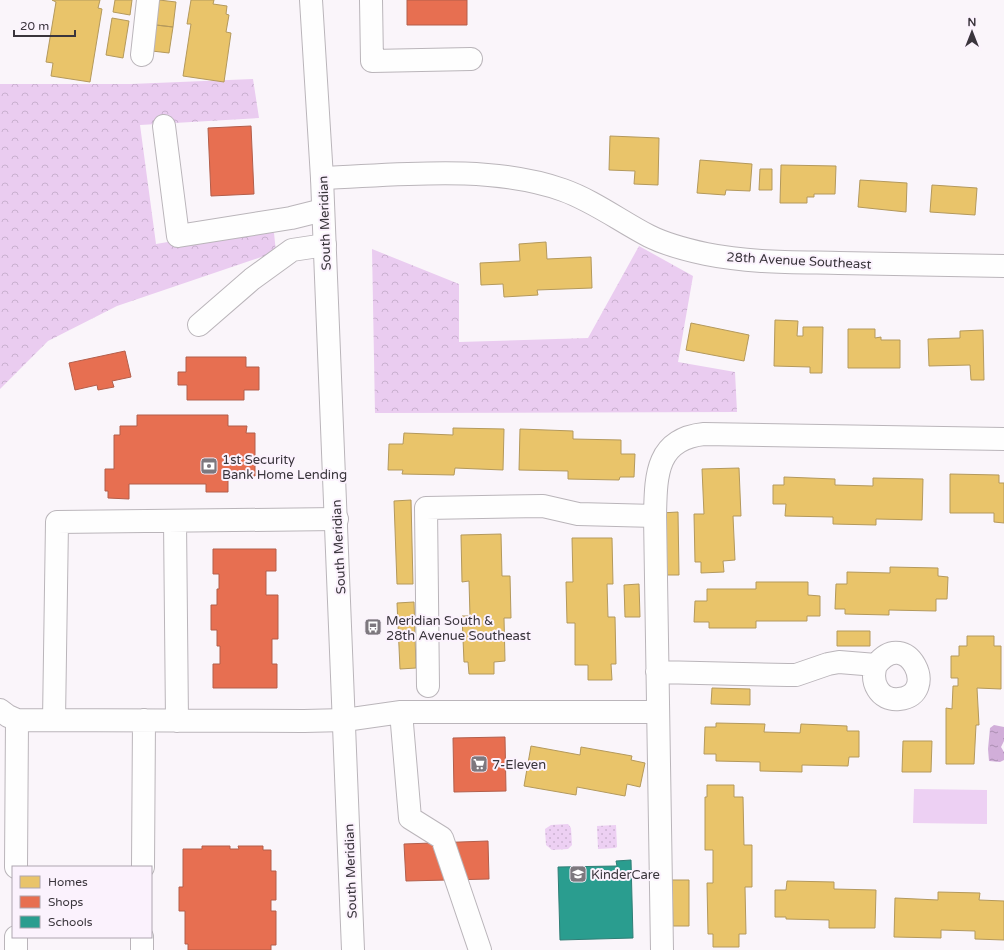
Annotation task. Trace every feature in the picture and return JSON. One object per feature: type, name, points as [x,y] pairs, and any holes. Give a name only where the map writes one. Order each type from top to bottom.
[{"type":"main road","points":[[142,55],[148,0]]},
{"type":"main road","name":"South Meridian","points":[[312,0],[324,210],[353,950]]},
{"type":"main road","points":[[370,0],[372,61],[471,59]]},
{"type":"main road","points":[[164,126],[178,236],[291,218],[324,210]]},
{"type":"main road","name":"28th Avenue Southeast","points":[[322,178],[400,174],[456,174],[533,182],[581,198],[650,236],[668,244],[684,250],[728,258],[782,262],[1004,266]]},
{"type":"main road","points":[[198,325],[252,279],[292,250],[325,245]]},
{"type":"main road","points":[[662,950],[655,516],[656,486],[662,461],[669,448],[680,440],[693,436],[1004,439]]},
{"type":"main road","points":[[428,686],[426,508],[543,506],[578,514],[655,516]]},
{"type":"main road","points":[[54,720],[57,522],[337,519]]},
{"type":"main road","points":[[176,521],[177,721]]},
{"type":"main road","points":[[657,672],[796,675],[828,664],[839,662],[876,665]]},
{"type":"main road","points":[[16,866],[8,715],[54,720],[177,721],[345,720],[401,712],[658,712]]},
{"type":"main road","points":[[401,712],[410,818],[442,838],[480,950]]},
{"type":"main road","points":[[143,866],[144,720]]},
{"type":"main road","points":[[16,938],[16,950]]},
{"type":"main road","points":[[142,938],[142,950]]},
{"type":"shaded area","points":[[914,789],[987,790],[987,824],[913,823]]},
{"type":"shaded area","points":[[568,824],[571,828],[572,845],[568,849],[552,850],[546,845],[545,829],[551,825]]},
{"type":"shaded area","points":[[616,825],[617,847],[598,849],[597,826]]},
{"type":"green space","points":[[253,79],[259,118],[140,125],[156,244],[262,226],[274,233],[276,252],[117,306],[48,341],[0,389],[0,84],[131,84]]},
{"type":"green space","points":[[639,246],[693,276],[678,362],[735,372],[737,412],[375,413],[372,249],[459,284],[459,342],[588,338]]},
{"type":"water","points":[[994,725],[1004,727],[1004,741],[1001,747],[1004,752],[1004,760],[1000,762],[989,761],[988,749],[990,728]]},
{"type":"building: Homes","points":[[52,0],[100,0],[98,8],[102,9],[90,82],[51,76],[53,63],[46,62],[56,2]]},
{"type":"building: Homes","points":[[115,0],[132,0],[130,15],[113,12]]},
{"type":"building: Homes","points":[[159,0],[176,2],[173,27],[156,25]]},
{"type":"building: Homes","points":[[191,0],[214,0],[213,4],[227,6],[226,14],[229,15],[226,32],[231,33],[224,82],[183,76],[191,24],[187,24]]},
{"type":"building: Homes","points":[[112,18],[129,21],[123,58],[106,55]]},
{"type":"building: Homes","points":[[156,25],[173,27],[169,53],[152,51]]},
{"type":"building: Homes","points":[[610,136],[659,138],[658,185],[634,184],[635,171],[609,170]]},
{"type":"building: Homes","points":[[700,160],[752,164],[750,191],[726,190],[725,195],[697,193]]},
{"type":"building: Homes","points":[[781,165],[836,166],[835,194],[814,194],[814,197],[807,197],[807,203],[780,203]]},
{"type":"building: Homes","points":[[760,169],[772,169],[772,190],[759,190]]},
{"type":"building: Homes","points":[[860,180],[907,183],[906,212],[858,207]]},
{"type":"building: Homes","points":[[932,185],[977,188],[975,215],[930,212]]},
{"type":"building: Homes","points":[[546,242],[547,259],[591,257],[592,288],[537,290],[538,295],[504,297],[503,284],[481,285],[480,263],[520,261],[519,244]]},
{"type":"building: Homes","points":[[775,320],[798,321],[797,336],[803,336],[803,327],[823,327],[822,373],[810,373],[810,367],[774,366]]},
{"type":"building: Homes","points":[[691,323],[749,335],[744,361],[686,350]]},
{"type":"building: Homes","points":[[848,329],[875,329],[875,338],[881,337],[881,340],[900,340],[900,368],[848,368]]},
{"type":"building: Homes","points":[[983,330],[984,380],[971,380],[970,365],[929,366],[928,339],[960,338],[960,331]]},
{"type":"building: Homes","points":[[453,428],[504,429],[503,470],[455,468],[454,475],[402,474],[403,470],[388,470],[389,444],[403,444],[404,433],[453,435]]},
{"type":"building: Homes","points":[[520,429],[573,431],[573,439],[621,440],[621,454],[635,454],[634,477],[620,477],[619,480],[568,479],[568,471],[519,470]]},
{"type":"building: Homes","points":[[739,468],[741,516],[733,516],[735,560],[723,561],[724,572],[701,573],[701,562],[695,562],[694,514],[704,514],[702,469]]},
{"type":"building: Homes","points":[[950,474],[999,475],[999,483],[1004,483],[1004,523],[994,522],[994,513],[950,513]]},
{"type":"building: Homes","points":[[784,477],[835,479],[835,485],[873,486],[873,478],[923,479],[922,520],[876,519],[876,525],[833,524],[833,517],[785,516],[786,504],[773,504],[773,485],[784,485]]},
{"type":"building: Homes","points":[[411,500],[413,584],[397,584],[394,501]]},
{"type":"building: Homes","points":[[678,512],[679,575],[662,575],[661,513]]},
{"type":"building: Homes","points":[[501,534],[502,576],[510,576],[511,618],[504,618],[505,661],[494,662],[494,674],[469,674],[468,662],[464,662],[462,616],[470,616],[469,581],[462,582],[461,535]]},
{"type":"building: Homes","points":[[572,538],[612,538],[613,584],[607,584],[608,617],[615,617],[616,664],[611,664],[612,680],[588,680],[588,665],[575,665],[575,623],[567,623],[566,582],[573,582]]},
{"type":"building: Homes","points":[[890,567],[938,568],[938,576],[948,577],[947,599],[936,599],[936,611],[889,610],[889,615],[845,614],[845,609],[835,609],[836,584],[847,584],[847,572],[890,573]]},
{"type":"building: Homes","points":[[756,582],[808,582],[808,595],[820,596],[820,616],[807,616],[807,621],[756,621],[756,628],[709,628],[709,622],[694,622],[695,601],[707,601],[707,589],[756,589]]},
{"type":"building: Homes","points":[[639,584],[640,617],[625,617],[624,585]]},
{"type":"building: Homes","points":[[414,602],[416,668],[400,669],[397,603]]},
{"type":"building: Homes","points":[[837,631],[870,631],[870,646],[837,646]]},
{"type":"building: Homes","points":[[967,636],[994,636],[994,646],[1001,646],[1001,689],[977,688],[979,725],[976,725],[974,764],[946,764],[946,708],[952,709],[953,686],[958,686],[958,678],[951,678],[951,656],[959,656],[959,646],[967,646]]},
{"type":"building: Homes","points":[[712,688],[750,689],[750,705],[711,704]]},
{"type":"building: Homes","points":[[716,723],[765,724],[764,732],[800,733],[801,724],[847,726],[847,731],[859,731],[859,757],[849,757],[848,766],[802,765],[802,772],[760,771],[760,762],[716,761],[716,754],[704,754],[705,727],[716,727]]},
{"type":"building: Homes","points":[[903,741],[932,741],[931,772],[902,772]]},
{"type":"building: Homes","points":[[531,746],[580,755],[581,747],[632,756],[631,760],[645,763],[640,787],[627,784],[625,796],[577,787],[576,795],[524,786]]},
{"type":"building: Homes","points":[[707,785],[734,785],[734,797],[743,797],[744,845],[752,845],[752,887],[745,887],[746,934],[739,934],[739,947],[713,947],[713,934],[708,934],[707,883],[713,883],[713,850],[705,850],[705,797],[707,797]]},
{"type":"building: Homes","points":[[672,880],[689,880],[689,926],[673,926]]},
{"type":"building: Homes","points":[[787,881],[834,882],[834,889],[876,890],[875,928],[829,928],[829,920],[786,919],[786,917],[775,917],[775,890],[786,890]]},
{"type":"building: Homes","points":[[938,892],[980,893],[979,900],[1004,901],[1004,940],[975,939],[975,931],[941,930],[941,938],[894,937],[895,898],[938,900]]},
{"type":"building: Shops","points":[[407,0],[467,0],[467,25],[407,25]]},
{"type":"building: Shops","points":[[251,126],[254,194],[211,196],[208,128]]},
{"type":"building: Shops","points":[[125,351],[131,377],[112,381],[114,387],[98,390],[97,385],[75,390],[69,363]]},
{"type":"building: Shops","points":[[186,357],[246,357],[246,367],[259,367],[259,390],[244,390],[244,400],[187,400],[187,385],[178,385],[178,372],[186,372]]},
{"type":"building: Shops","points":[[137,415],[228,415],[228,426],[247,426],[246,433],[255,433],[255,476],[228,476],[228,492],[206,492],[206,484],[129,484],[129,499],[108,498],[108,491],[105,491],[105,469],[114,469],[114,435],[120,435],[120,426],[137,426]]},
{"type":"building: Shops","points":[[213,549],[276,549],[276,571],[266,571],[266,595],[278,595],[278,639],[272,639],[272,664],[277,664],[277,688],[213,688],[213,664],[220,664],[220,646],[217,646],[217,630],[211,630],[211,605],[217,605],[217,589],[219,589],[219,574],[213,574]]},
{"type":"building: Shops","name":"7-Eleven","points":[[505,737],[506,791],[454,792],[453,738]]},
{"type":"building: Shops","points":[[488,841],[489,879],[406,881],[404,844]]},
{"type":"building: Shops","points":[[202,846],[230,846],[230,849],[239,849],[238,846],[263,846],[263,850],[271,850],[271,871],[276,871],[276,900],[271,900],[271,911],[276,911],[276,945],[271,945],[271,950],[188,950],[188,944],[185,944],[185,911],[179,911],[179,887],[183,887],[183,849],[202,849]]},
{"type":"building: Schools","points":[[631,860],[633,938],[560,940],[558,867],[617,866],[616,861]]},
{"type":"place","name":"1st Security Bank Home Lending","points":[[209,466]]},
{"type":"place","name":"Meridian South & 28th Avenue Southeast","points":[[373,627]]},
{"type":"place","name":"7-Eleven","points":[[479,764]]},
{"type":"place","name":"KinderCare","points":[[578,874]]}]
